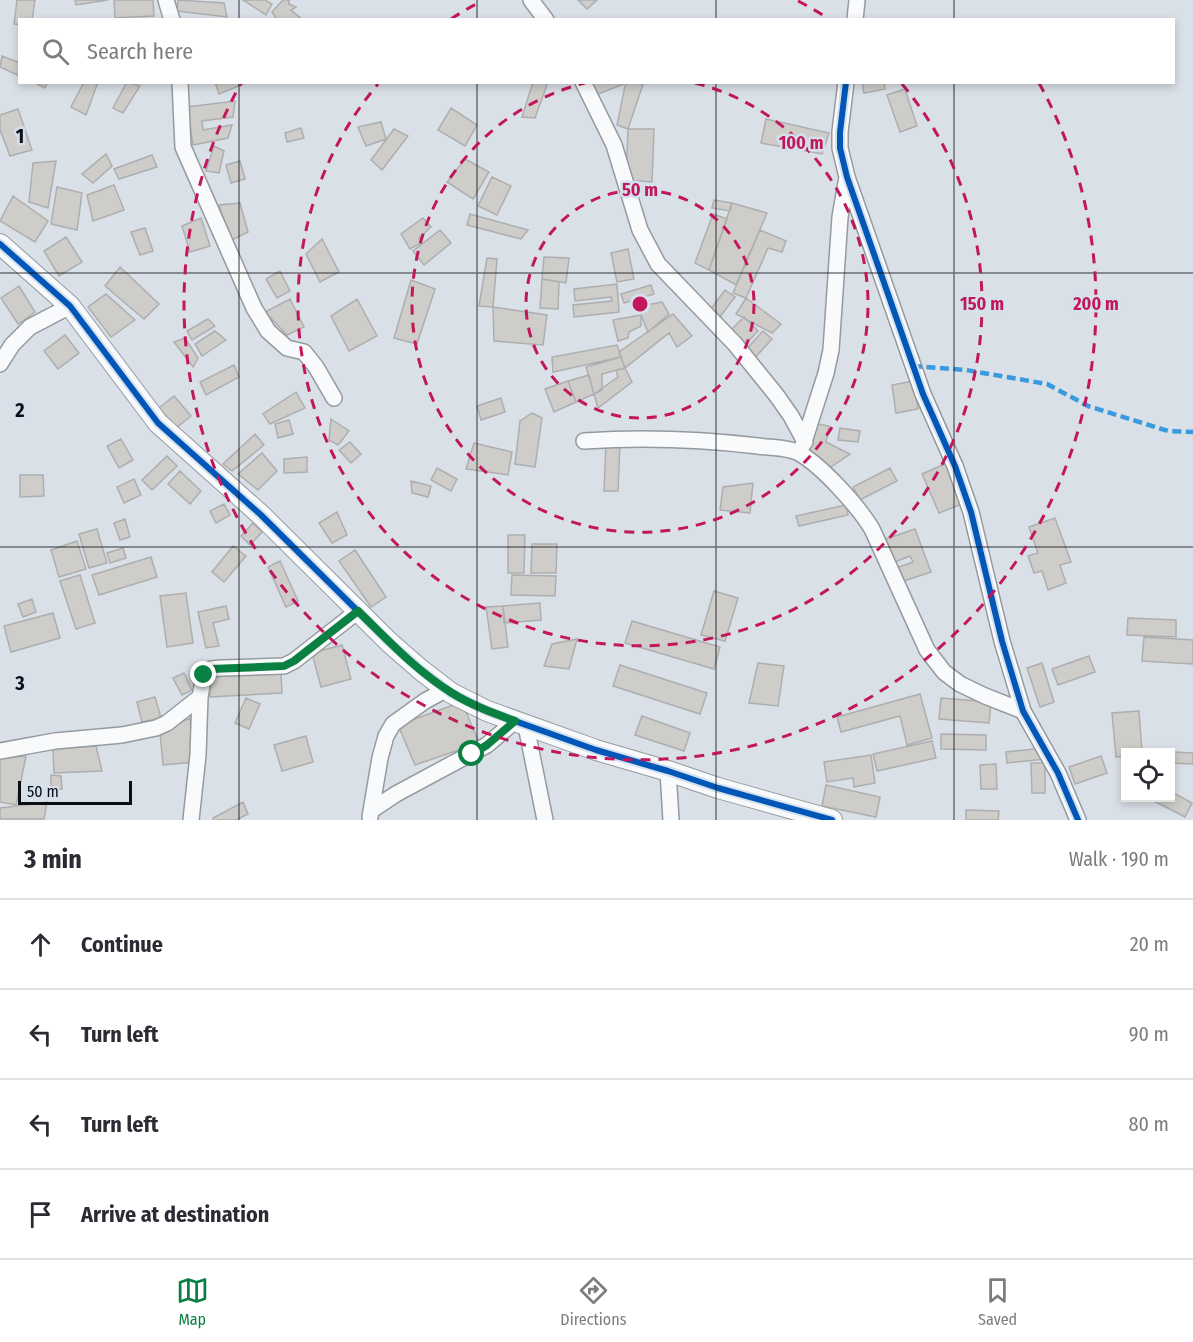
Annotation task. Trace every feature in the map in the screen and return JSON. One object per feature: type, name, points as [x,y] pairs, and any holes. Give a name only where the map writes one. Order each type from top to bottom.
[{"type":"street","points":[[166,0],[171,18]]},
{"type":"street","points":[[531,0],[544,18]]},
{"type":"street","points":[[855,18],[857,0]]},
{"type":"street","points":[[180,84],[183,147],[254,308],[268,331],[287,348],[304,352],[316,367],[334,398]]},
{"type":"street","points":[[584,84],[614,145],[640,230],[658,264],[735,344],[791,416],[802,448],[863,514],[927,650],[944,672],[960,684],[1023,711]]},
{"type":"street","points":[[846,84],[840,148],[847,177],[923,394],[955,466],[968,502],[1002,640],[1023,711],[1058,773],[1078,820]]},
{"type":"street","points":[[802,448],[831,350],[840,217],[847,177]]},
{"type":"street","points":[[0,244],[70,306],[159,423],[261,515],[390,643],[447,689],[487,711],[596,750],[832,820]]},
{"type":"street","points":[[0,364],[12,345],[30,327],[70,306]]},
{"type":"street","points":[[584,441],[654,438],[712,440],[802,448]]},
{"type":"street","points":[[191,820],[198,755],[200,697],[204,675],[211,669],[284,666],[294,661],[358,611]]},
{"type":"street","points":[[371,815],[380,758],[386,736],[393,724],[425,701],[447,689]]},
{"type":"street","points":[[0,750],[56,741],[123,735],[156,728],[167,723],[200,697]]},
{"type":"street","points":[[371,815],[396,794],[487,745],[520,723]]},
{"type":"street","points":[[520,723],[545,820]]},
{"type":"street","points":[[668,771],[671,820]]},
{"type":"building","points":[[17,0],[35,0],[32,18],[18,18],[18,25],[14,24]]},
{"type":"building","points":[[75,0],[108,0],[76,5]]},
{"type":"building","points":[[114,0],[153,0],[154,16],[115,18]]},
{"type":"building","points":[[178,0],[224,3],[227,17],[177,11]]},
{"type":"building","points":[[243,0],[265,0],[272,4],[266,15]]},
{"type":"building","points":[[283,0],[289,0],[289,4],[296,7],[291,10],[301,18],[276,18],[272,12]]},
{"type":"building","points":[[578,0],[597,0],[587,9]]},
{"type":"building","points":[[2,56],[18,62],[18,75],[0,67]]},
{"type":"building","points":[[83,84],[97,84],[86,115],[71,107]]},
{"type":"building","points":[[126,84],[140,86],[123,113],[113,108]]},
{"type":"building","points":[[216,84],[243,84],[219,94]]},
{"type":"building","points":[[532,84],[547,84],[535,118],[522,117]]},
{"type":"building","points":[[591,84],[624,84],[598,94],[595,93]]},
{"type":"building","points":[[643,84],[628,129],[617,125],[625,86]]},
{"type":"building","points":[[862,84],[884,84],[885,89],[864,93]]},
{"type":"building","points":[[905,89],[917,126],[900,132],[887,95]]},
{"type":"building","points":[[235,101],[233,117],[202,121],[203,130],[232,125],[228,138],[193,145],[187,107]]},
{"type":"building","points":[[451,108],[477,125],[465,146],[438,130]]},
{"type":"building","points":[[18,109],[32,150],[10,156],[0,130],[0,115]]},
{"type":"building","points":[[766,119],[829,133],[822,154],[761,143]]},
{"type":"building","points":[[381,122],[386,139],[366,146],[358,127]]},
{"type":"building","points":[[301,128],[304,138],[287,142],[285,133]]},
{"type":"building","points":[[394,129],[408,136],[382,170],[371,160]]},
{"type":"building","points":[[628,129],[654,129],[652,182],[626,180]]},
{"type":"building","points":[[214,146],[224,151],[219,173],[206,171]]},
{"type":"building","points":[[106,154],[112,166],[93,183],[82,174]]},
{"type":"building","points":[[152,155],[157,167],[119,179],[114,169]]},
{"type":"building","points":[[465,159],[489,172],[473,199],[447,182]]},
{"type":"building","points":[[56,161],[48,208],[29,202],[33,163]]},
{"type":"building","points":[[240,161],[245,179],[231,183],[226,165]]},
{"type":"building","points":[[492,177],[511,186],[497,215],[478,206]]},
{"type":"building","points":[[114,185],[124,210],[93,221],[87,195]]},
{"type":"building","points":[[57,187],[82,193],[77,230],[51,224]]},
{"type":"building","points":[[13,196],[48,221],[35,242],[0,221]]},
{"type":"building","points":[[714,200],[732,203],[730,211],[712,208]]},
{"type":"building","points":[[240,203],[248,232],[230,241],[219,205]]},
{"type":"building","points":[[732,203],[767,213],[736,285],[709,270]]},
{"type":"building","points":[[470,214],[528,230],[521,239],[467,225]]},
{"type":"building","points":[[713,214],[727,219],[709,270],[695,263]]},
{"type":"building","points":[[201,218],[210,246],[190,252],[182,226]]},
{"type":"building","points":[[423,218],[431,227],[419,238],[421,243],[410,249],[401,234]]},
{"type":"building","points":[[145,228],[153,251],[140,255],[131,232]]},
{"type":"building","points":[[440,230],[451,243],[424,265],[413,251]]},
{"type":"building","points":[[760,230],[786,241],[782,252],[768,248],[746,298],[733,293]]},
{"type":"building","points":[[66,237],[82,262],[59,276],[44,251]]},
{"type":"building","points":[[322,239],[339,272],[320,282],[306,254]]},
{"type":"building","points":[[628,249],[634,279],[617,282],[611,253]]},
{"type":"building","points":[[544,257],[569,258],[566,283],[542,279]]},
{"type":"building","points":[[487,258],[497,259],[493,307],[479,306]]},
{"type":"building","points":[[120,267],[159,304],[144,319],[105,286]]},
{"type":"building","points":[[280,271],[290,291],[277,298],[266,279]]},
{"type":"building","points":[[542,279],[559,282],[558,309],[540,308]]},
{"type":"building","points":[[411,280],[435,289],[417,344],[394,338]]},
{"type":"building","points":[[617,284],[619,312],[574,317],[573,305],[612,301],[611,297],[575,301],[574,289]]},
{"type":"building","points":[[651,285],[654,294],[624,303],[621,294]]},
{"type":"building","points":[[19,286],[35,312],[18,324],[1,298]]},
{"type":"building","points":[[725,290],[735,297],[717,321],[707,314]]},
{"type":"building","points":[[106,294],[135,320],[111,337],[88,307]]},
{"type":"building","points":[[746,298],[781,324],[772,333],[736,314]]},
{"type":"building","points":[[290,299],[304,327],[287,335],[265,312]]},
{"type":"building","points":[[357,299],[377,336],[349,351],[331,316]]},
{"type":"building","points":[[662,302],[669,314],[648,332],[641,315],[647,305]]},
{"type":"building","points":[[493,307],[547,315],[543,345],[494,341]]},
{"type":"building","points":[[673,314],[692,336],[677,347],[669,333],[625,368],[619,352]]},
{"type":"building","points":[[641,315],[641,326],[629,332],[628,338],[618,341],[613,320]]},
{"type":"building","points":[[744,317],[758,331],[743,347],[728,333]]},
{"type":"building","points":[[208,319],[215,326],[192,340],[187,331]]},
{"type":"building","points":[[215,331],[226,340],[202,356],[195,344]]},
{"type":"building","points":[[763,331],[772,339],[752,361],[743,353]]},
{"type":"building","points":[[65,335],[79,353],[58,369],[44,351]]},
{"type":"building","points":[[185,338],[198,358],[193,367],[174,342]]},
{"type":"building","points":[[617,345],[621,357],[553,372],[552,357]]},
{"type":"building","points":[[621,357],[625,368],[602,374],[602,390],[594,394],[586,367]]},
{"type":"building","points":[[234,365],[239,377],[206,395],[200,382]]},
{"type":"building","points":[[625,368],[632,382],[598,408],[594,394],[618,377],[616,370]]},
{"type":"building","points":[[589,375],[594,394],[576,402],[568,381]]},
{"type":"building","points":[[568,381],[576,402],[554,412],[545,389]]},
{"type":"building","points":[[914,381],[918,409],[896,413],[892,385]]},
{"type":"building","points":[[296,392],[305,408],[270,424],[263,414]]},
{"type":"building","points":[[174,396],[191,416],[176,428],[159,408]]},
{"type":"building","points":[[501,398],[505,412],[481,420],[477,406]]},
{"type":"building","points":[[532,413],[542,418],[535,467],[515,464],[520,421]]},
{"type":"building","points":[[331,419],[349,431],[338,445],[329,440]]},
{"type":"building","points":[[289,420],[293,434],[278,438],[275,424]]},
{"type":"building","points":[[818,424],[829,426],[826,442],[850,454],[831,467],[804,454]]},
{"type":"building","points":[[840,428],[860,431],[858,442],[838,440]]},
{"type":"building","points":[[255,434],[264,445],[232,471],[223,464]]},
{"type":"building","points":[[121,439],[133,460],[119,468],[107,446]]},
{"type":"building","points":[[350,442],[361,454],[351,463],[339,450]]},
{"type":"building","points":[[606,442],[620,442],[618,491],[604,491]]},
{"type":"building","points":[[474,443],[512,452],[508,475],[466,469]]},
{"type":"building","points":[[262,453],[277,471],[258,490],[238,474]]},
{"type":"building","points":[[167,456],[177,466],[152,490],[142,480]]},
{"type":"building","points":[[307,457],[307,472],[284,473],[284,459]]},
{"type":"building","points":[[947,463],[964,503],[939,513],[922,474]]},
{"type":"building","points":[[437,468],[457,479],[451,491],[431,480]]},
{"type":"building","points":[[890,468],[897,481],[860,500],[853,487]]},
{"type":"building","points":[[180,471],[201,491],[190,504],[168,484]]},
{"type":"building","points":[[20,475],[43,475],[44,496],[20,497]]},
{"type":"building","points":[[134,479],[141,495],[124,503],[117,487]]},
{"type":"building","points":[[411,481],[431,486],[428,497],[412,493]]},
{"type":"building","points":[[753,483],[750,513],[720,510],[723,487]]},
{"type":"building","points":[[224,504],[230,515],[216,523],[210,511]]},
{"type":"building","points":[[846,505],[848,515],[799,526],[796,516]]},
{"type":"building","points":[[337,512],[347,535],[332,543],[319,523]]},
{"type":"building","points":[[1055,518],[1071,562],[1060,565],[1066,583],[1048,590],[1042,571],[1034,573],[1028,556],[1038,553],[1029,527]]},
{"type":"building","points":[[125,519],[130,537],[120,540],[114,523]]},
{"type":"building","points":[[253,523],[262,532],[250,545],[241,536]]},
{"type":"building","points":[[97,529],[107,563],[89,568],[79,534]]},
{"type":"building","points":[[915,529],[931,572],[901,582],[896,568],[913,562],[910,556],[895,562],[886,539]]},
{"type":"building","points":[[508,535],[525,535],[524,573],[508,573]]},
{"type":"building","points":[[77,541],[86,569],[59,577],[51,550]]},
{"type":"building","points":[[532,544],[557,544],[556,573],[531,573]]},
{"type":"building","points":[[233,546],[246,556],[224,582],[212,572]]},
{"type":"building","points":[[123,548],[126,558],[110,563],[107,553]]},
{"type":"building","points":[[355,550],[386,597],[371,607],[339,561]]},
{"type":"building","points":[[151,557],[157,577],[99,595],[92,575]]},
{"type":"building","points":[[280,561],[298,601],[286,607],[268,567]]},
{"type":"building","points":[[80,575],[95,623],[76,629],[60,581]]},
{"type":"building","points":[[512,575],[556,576],[555,596],[511,595]]},
{"type":"building","points":[[714,591],[738,598],[725,641],[701,635]]},
{"type":"building","points":[[186,593],[193,643],[167,647],[160,596]]},
{"type":"building","points":[[32,599],[36,612],[23,617],[18,604]]},
{"type":"building","points":[[540,603],[541,620],[504,623],[503,606]]},
{"type":"building","points":[[226,606],[229,619],[213,623],[219,646],[206,648],[198,612]]},
{"type":"building","points":[[503,606],[508,647],[492,649],[486,607]]},
{"type":"building","points":[[53,613],[60,638],[11,652],[4,626]]},
{"type":"building","points":[[1128,618],[1176,620],[1176,637],[1127,635]]},
{"type":"building","points":[[632,621],[720,647],[714,669],[625,643]]},
{"type":"building","points":[[1144,637],[1193,640],[1193,664],[1142,661]]},
{"type":"building","points":[[577,639],[569,669],[544,666],[552,644]]},
{"type":"building","points":[[342,645],[351,679],[321,687],[312,653]]},
{"type":"building","points":[[1089,656],[1095,672],[1058,685],[1052,669]]},
{"type":"building","points":[[758,663],[784,666],[778,706],[749,703]]},
{"type":"building","points":[[1042,663],[1054,702],[1040,707],[1027,668]]},
{"type":"building","points":[[620,665],[707,693],[700,714],[613,686]]},
{"type":"building","points":[[281,672],[282,693],[210,697],[209,677]]},
{"type":"building","points":[[184,673],[192,690],[182,695],[173,678]]},
{"type":"building","points":[[920,694],[932,738],[907,745],[900,716],[841,732],[837,717]]},
{"type":"building","points":[[155,697],[161,718],[142,722],[137,702]]},
{"type":"building","points":[[246,698],[260,704],[249,729],[235,723]]},
{"type":"building","points":[[941,698],[991,702],[989,723],[939,719]]},
{"type":"building","points":[[462,702],[479,743],[415,765],[398,725]]},
{"type":"building","points":[[1139,711],[1142,748],[1121,748],[1121,756],[1116,757],[1112,713]]},
{"type":"building","points":[[642,716],[690,733],[684,751],[635,735]]},
{"type":"building","points":[[190,718],[195,762],[163,765],[160,732]]},
{"type":"building","points":[[941,734],[986,735],[986,750],[941,749]]},
{"type":"building","points":[[306,736],[313,762],[282,771],[274,745]]},
{"type":"building","points":[[932,741],[936,758],[877,771],[873,754]]},
{"type":"building","points":[[96,746],[102,771],[54,773],[53,749]]},
{"type":"building","points":[[1043,748],[1045,759],[1007,763],[1006,752]]},
{"type":"building","points":[[1175,752],[1193,753],[1193,764],[1175,763]]},
{"type":"building","points":[[871,755],[875,783],[854,787],[853,778],[827,782],[824,762]]},
{"type":"building","points":[[26,756],[16,805],[0,802],[0,759]]},
{"type":"building","points":[[1101,756],[1107,773],[1075,784],[1069,767]]},
{"type":"building","points":[[1031,763],[1045,763],[1045,793],[1032,793]]},
{"type":"building","points":[[996,764],[997,789],[981,789],[980,765]]},
{"type":"building","points":[[51,775],[61,776],[62,789],[51,790]]},
{"type":"building","points":[[826,785],[880,797],[876,817],[822,806]]},
{"type":"building","points":[[1175,794],[1192,803],[1185,817],[1156,802],[1175,802]]},
{"type":"building","points":[[47,802],[44,819],[0,819],[0,808]]},
{"type":"building","points":[[243,802],[248,814],[236,820],[214,820],[213,818]]},
{"type":"building","points":[[966,810],[999,811],[998,820],[966,820]]},
{"type":"marked path","points":[[913,366],[966,370],[1047,384],[1088,406],[1168,431],[1193,432]]},
{"type":"cycle path","points":[[846,84],[840,148],[847,177],[923,394],[955,466],[971,512],[1002,641],[1023,711],[1058,773],[1078,820]]},
{"type":"cycle path","points":[[0,244],[70,306],[158,423],[261,515],[390,643],[451,693],[487,711],[596,750],[832,820]]},
{"type":"route","points":[[204,675],[211,669],[284,666],[294,661],[358,611],[390,643],[451,693],[487,711],[515,721],[487,745],[472,754]]}]
